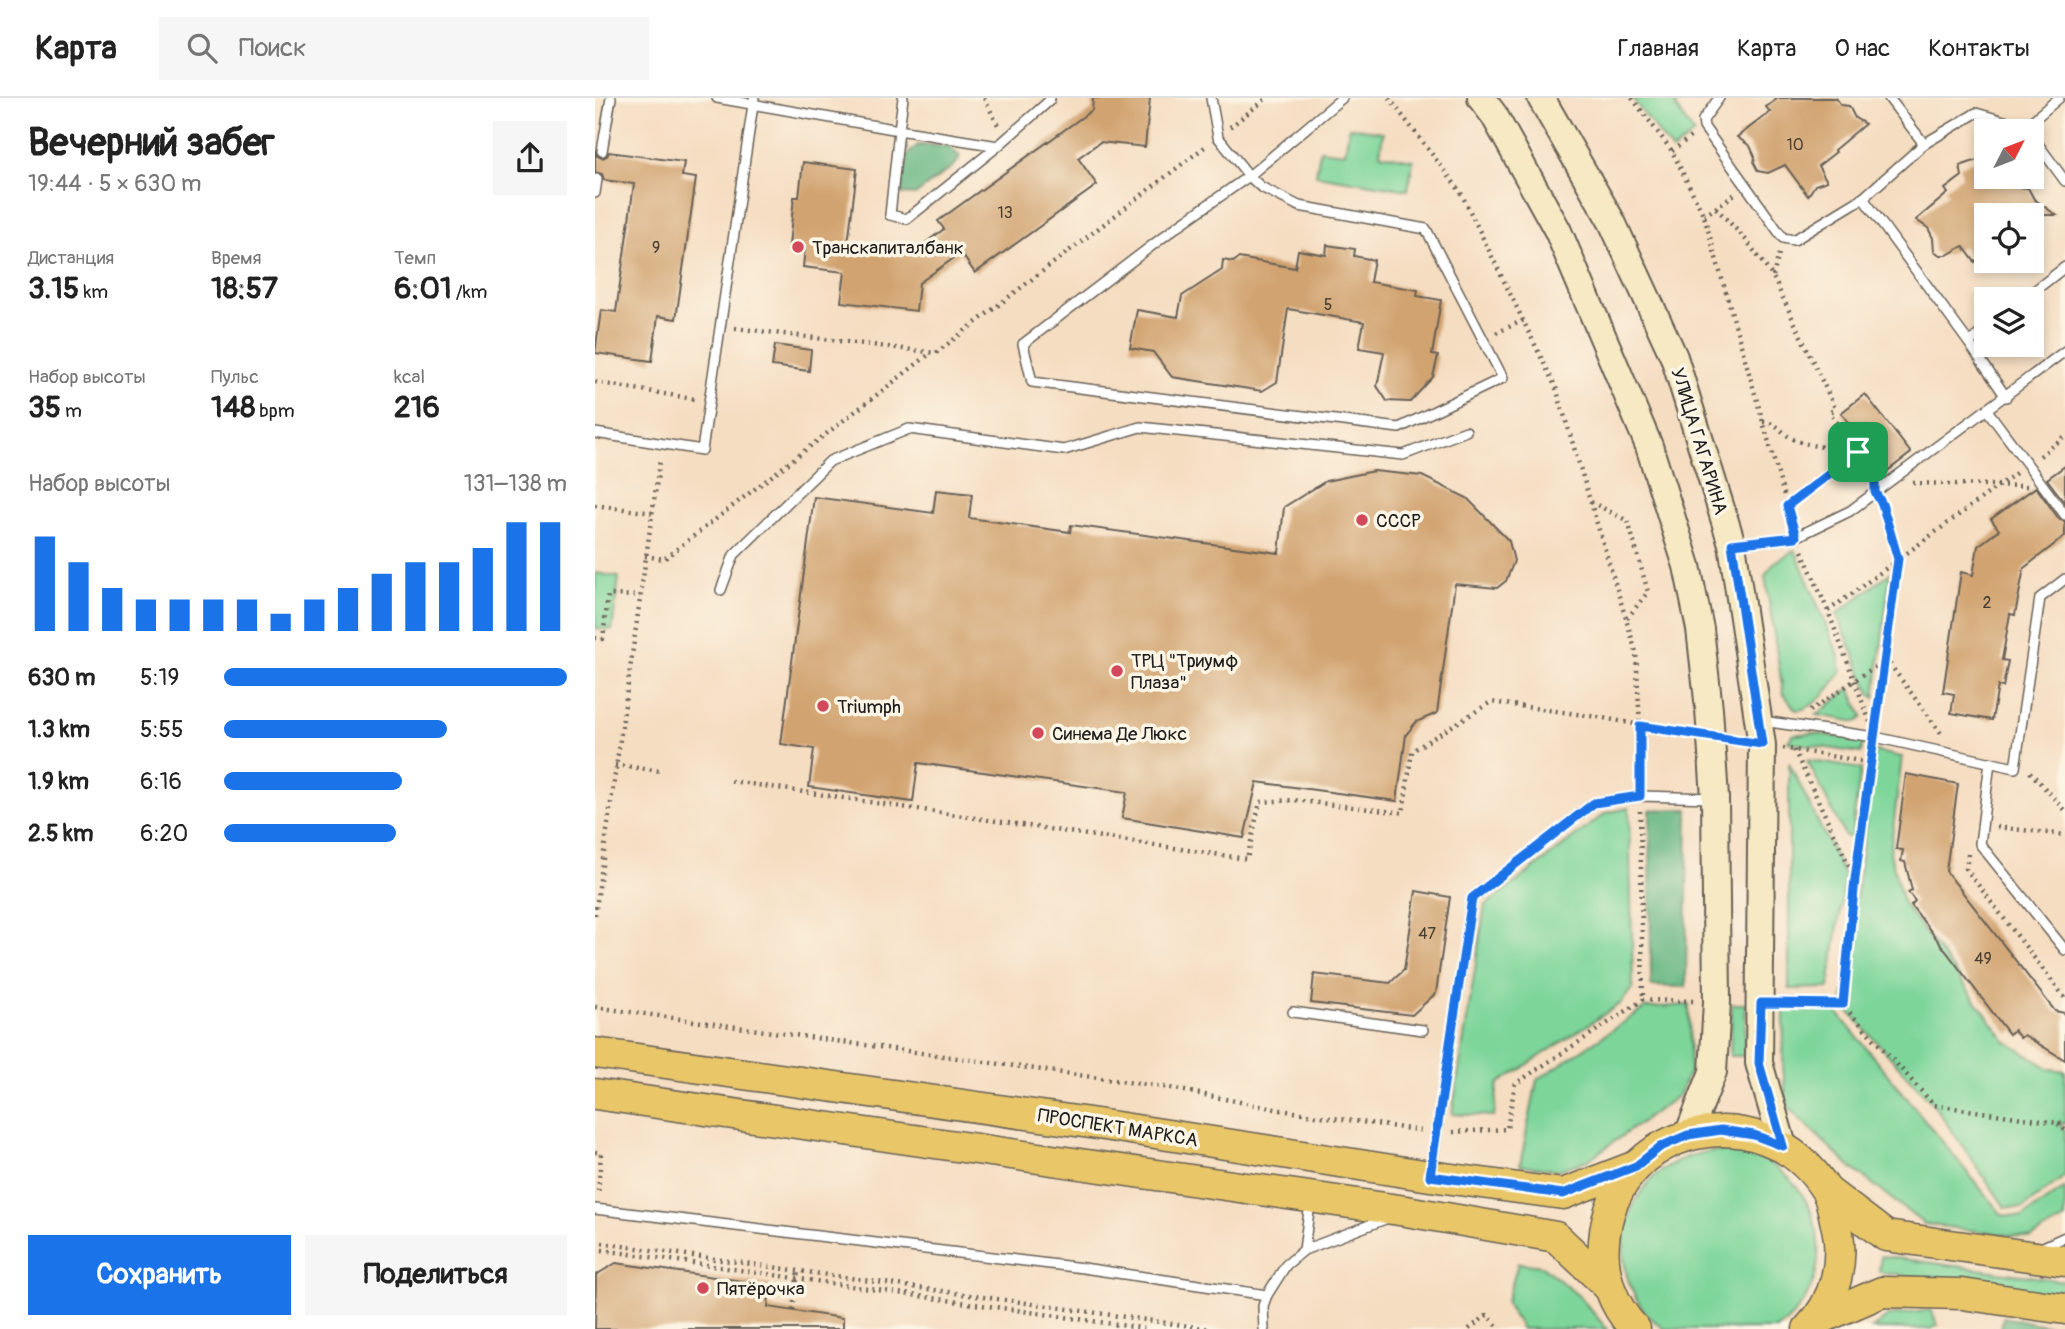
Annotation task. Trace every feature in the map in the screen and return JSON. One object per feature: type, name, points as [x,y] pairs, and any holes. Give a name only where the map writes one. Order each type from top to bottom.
[{"type":"main road","points":[[1481,98],[1494,115],[1558,231],[1649,446],[1687,566],[1700,629],[1715,798],[1717,1002],[1713,1072],[1688,1135]]},
{"type":"main road","name":"УЛИЦА ГАГАРИНА","points":[[1541,98],[1612,222],[1674,357],[1732,544],[1760,733],[1759,1063],[1783,1146]]},
{"type":"main road","name":"ПРОСПЕКТ МАРКСА","points":[[595,1053],[1104,1125],[1563,1194],[1636,1166]]},
{"type":"main road","points":[[595,1094],[1098,1165],[1406,1211],[1556,1237],[1609,1287]]},
{"type":"main road","points":[[1635,1329],[1624,1317],[1609,1287],[1603,1255],[1605,1223],[1617,1192],[1636,1166],[1660,1147],[1688,1135],[1721,1130],[1754,1135],[1783,1146],[1808,1167],[1828,1192],[1886,1236],[2065,1261]]},
{"type":"main road","points":[[1813,1324],[1832,1291],[1840,1259],[1838,1229],[1828,1192]]},
{"type":"main road","points":[[1813,1324],[1882,1292],[1962,1294],[2062,1311]]},
{"type":"lane","points":[[602,151],[611,98]]},
{"type":"lane","points":[[717,98],[753,101],[899,130],[1002,143]]},
{"type":"lane","points":[[903,98],[890,215],[907,219],[1002,143],[1049,102],[1049,98]]},
{"type":"lane","points":[[1211,98],[1218,136],[1249,176],[1261,187],[1299,206],[1426,229],[1503,378],[1399,428],[1032,383],[1023,344],[1175,228],[1249,176],[1342,98]]},
{"type":"lane","points":[[1719,98],[1703,120],[1704,127],[1783,238],[1794,240],[1863,198],[1924,144],[1976,113],[1995,119]]},
{"type":"lane","points":[[1889,98],[1924,144]]},
{"type":"lane","points":[[2037,119],[2059,98]]},
{"type":"lane","points":[[595,433],[702,450],[753,101]]},
{"type":"lane","points":[[2044,152],[2065,181]]},
{"type":"lane","points":[[595,193],[597,179]]},
{"type":"lane","points":[[1863,198],[2005,397]]},
{"type":"lane","points":[[2039,287],[2065,267]]},
{"type":"lane","points":[[1969,343],[1974,339]]},
{"type":"lane","points":[[1732,544],[1796,537],[1850,511],[2065,351]]},
{"type":"lane","points":[[1987,410],[2065,515]]},
{"type":"lane","points":[[720,590],[734,555],[830,461],[909,429],[1063,450],[1140,426],[1403,455],[1466,431]]},
{"type":"lane","points":[[1760,733],[1803,727],[1875,737],[2015,768],[2040,598],[2065,579]]},
{"type":"lane","points":[[1990,762],[1980,844],[2065,950]]},
{"type":"lane","points":[[1430,1176],[1472,898],[1594,803],[1640,796],[1715,798]]},
{"type":"lane","points":[[1293,1012],[1423,1030]]},
{"type":"lane","points":[[1304,1250],[1311,1198]]},
{"type":"lane","points":[[596,1209],[1083,1268],[1267,1295]]},
{"type":"lane","points":[[1264,1329],[1263,1306],[1267,1295],[1286,1265],[1304,1250],[1406,1211]]},
{"type":"lane","points":[[2027,1255],[2065,1237]]},
{"type":"path","points":[[984,98],[1002,143]]},
{"type":"path","points":[[720,327],[936,353],[1268,98]]},
{"type":"path","points":[[1389,98],[1460,191],[1556,388],[1636,652],[1640,726],[1643,1000]]},
{"type":"path","points":[[1632,98],[1672,151],[1704,216],[1796,537],[1828,611],[1875,737]]},
{"type":"path","points":[[1672,151],[1704,127]]},
{"type":"path","points":[[1716,208],[1747,241],[1773,277],[1835,408],[1830,413],[1875,475],[1875,492],[1882,504],[1898,559],[1855,879],[1843,1004]]},
{"type":"path","points":[[1773,277],[1783,238]]},
{"type":"path","points":[[1484,338],[1524,320]]},
{"type":"path","points":[[645,556],[664,559],[932,352]]},
{"type":"path","points":[[595,382],[709,401]]},
{"type":"path","points":[[1763,422],[1773,423],[1792,438],[1831,449],[1858,452]]},
{"type":"path","points":[[1828,611],[2065,437]]},
{"type":"path","points":[[595,915],[663,444]]},
{"type":"path","points":[[1787,506],[1858,452]]},
{"type":"path","points":[[1912,483],[2025,487],[2039,482]]},
{"type":"path","points":[[1590,502],[1627,521],[1648,592],[1626,620]]},
{"type":"path","points":[[595,505],[652,513]]},
{"type":"path","points":[[595,638],[603,639],[608,595],[640,596]]},
{"type":"path","points":[[1803,727],[1806,714],[1886,659]]},
{"type":"path","points":[[1886,659],[1947,741],[1945,753]]},
{"type":"path","points":[[731,781],[1247,859],[1260,802],[1293,800],[1403,813],[1412,751],[1491,702],[1710,737]]},
{"type":"path","points":[[1760,733],[1794,750],[1872,763]]},
{"type":"path","points":[[1794,750],[1855,879]]},
{"type":"path","points":[[2017,758],[2065,810]]},
{"type":"path","points":[[615,765],[661,771]]},
{"type":"path","points":[[1982,825],[2065,835]]},
{"type":"path","points":[[595,1007],[1170,1088],[1280,1111],[1436,1133],[1507,1129],[1515,1084],[1643,1000],[1717,1002]]},
{"type":"path","points":[[1761,1003],[1843,1004],[1934,1105],[2065,1124]]},
{"type":"path","points":[[2057,1123],[2065,1130]]},
{"type":"path","points":[[595,1152],[601,1153],[596,1209]]},
{"type":"path","points":[[595,1242],[1210,1329]]},
{"type":"path","points":[[595,1250],[1147,1329]]},
{"type":"path","points":[[793,1310],[798,1271]]},
{"type":"path","points":[[1469,1329],[1487,1315],[1500,1329]]},
{"type":"green space","points":[[1632,98],[1681,98],[1675,106],[1694,134],[1672,151]]},
{"type":"green space","points":[[1349,127],[1383,132],[1380,154],[1413,160],[1408,190],[1316,175],[1320,150],[1345,153]]},
{"type":"green space","points":[[918,145],[949,146],[960,156],[956,164],[915,195],[902,194],[904,161]]},
{"type":"green space","points":[[1795,550],[1839,656],[1841,672],[1816,702],[1796,710],[1783,693],[1765,576],[1774,563]]},
{"type":"green space","points":[[595,573],[619,577],[612,630],[595,628]]},
{"type":"green space","points":[[1890,573],[1875,698],[1871,695],[1837,614]]},
{"type":"green space","points":[[1850,688],[1863,717],[1857,722],[1817,715]]},
{"type":"green space","points":[[1811,733],[1863,740],[1861,753],[1788,742],[1792,735]]},
{"type":"green space","points":[[1874,751],[1902,757],[1890,853],[1903,903],[2006,1041],[2050,1069],[2065,1071],[2065,1123],[2058,1123],[2065,1130],[2065,1176],[2023,1208],[2005,1207],[1934,1105],[1843,1005]]},
{"type":"green space","points":[[1807,760],[1861,769],[1851,838],[1845,836]]},
{"type":"green space","points":[[1789,763],[1845,877],[1829,988],[1789,989]]},
{"type":"green space","points":[[1629,808],[1633,987],[1621,1003],[1498,1084],[1494,1116],[1452,1114],[1485,906],[1606,813]]},
{"type":"green space","points":[[1688,809],[1686,987],[1651,986],[1650,810]]},
{"type":"green space","points":[[1732,1004],[1746,1004],[1744,1056],[1730,1056]]},
{"type":"green space","points":[[1689,1005],[1690,1070],[1679,1095],[1588,1160],[1558,1170],[1520,1165],[1537,1080],[1645,1008]]},
{"type":"green space","points":[[1784,1010],[1836,1011],[2002,1215],[2022,1217],[2065,1188],[2065,1219],[2031,1238],[1924,1224],[1847,1164],[1787,1106],[1783,1066]]},
{"type":"green space","points":[[1710,1151],[1747,1154],[1768,1162],[1789,1178],[1804,1198],[1814,1220],[1818,1244],[1817,1268],[1810,1291],[1796,1312],[1777,1329],[1665,1329],[1648,1314],[1635,1296],[1627,1276],[1625,1232],[1631,1211],[1641,1192],[1668,1166]]},
{"type":"green space","points":[[1881,1256],[2065,1281],[2065,1297],[1879,1272]]},
{"type":"green space","points":[[1518,1263],[1542,1266],[1580,1297],[1607,1329],[1522,1329],[1506,1303]]},
{"type":"green space","points":[[1931,1310],[1938,1325],[1931,1329],[1872,1329],[1888,1316]]},
{"type":"green space","points":[[2003,1317],[2061,1328],[2062,1329],[2001,1329]]},
{"type":"building","points":[[1093,98],[1150,98],[1145,147],[1100,142],[1078,158],[1097,185],[975,273],[961,253],[919,283],[916,311],[841,302],[845,272],[803,267],[805,248],[789,246],[794,197],[799,197],[803,162],[857,169],[848,244],[913,252],[944,229],[938,221],[1092,110]]},
{"type":"building","points":[[1778,98],[1836,98],[1841,105],[1849,106],[1855,118],[1865,124],[1818,166],[1827,181],[1815,185],[1808,196],[1785,165],[1768,173],[1758,171],[1750,146],[1737,137],[1770,112],[1766,107]]},
{"type":"building","points":[[595,150],[597,156],[602,158],[609,152],[684,162],[682,176],[696,178],[676,319],[658,316],[652,361],[595,353],[601,310],[616,312],[634,184],[604,180],[602,174],[595,172]]},
{"type":"building","points":[[1974,161],[1974,189],[2029,189],[2040,203],[1974,203],[1974,261],[1963,246],[1947,255],[1934,251],[1933,238],[1928,228],[1916,220],[1948,193],[1945,189],[1962,176],[1960,166]]},
{"type":"building","points":[[2044,206],[2056,215],[2044,215]]},
{"type":"building","points":[[1327,245],[1355,249],[1354,256],[1374,260],[1370,282],[1418,290],[1417,296],[1441,300],[1432,355],[1438,356],[1433,377],[1410,402],[1387,401],[1377,386],[1384,352],[1359,348],[1364,322],[1288,309],[1277,382],[1262,391],[1172,377],[1153,352],[1130,348],[1137,310],[1178,317],[1182,296],[1222,270],[1223,260],[1233,262],[1239,258],[1295,268],[1298,250],[1326,255]]},
{"type":"building","points":[[775,345],[811,350],[809,371],[772,366]]},
{"type":"building","points":[[1865,394],[1911,453],[1886,472],[1841,413]]},
{"type":"building","points":[[2065,466],[2065,503],[2047,479]]},
{"type":"building","name":"ТРЦ \"Триумф Плаза\"","points":[[1374,471],[1422,476],[1467,498],[1509,541],[1514,561],[1506,581],[1497,588],[1455,584],[1437,713],[1416,722],[1406,735],[1397,801],[1257,782],[1244,838],[1122,818],[1127,792],[918,763],[913,802],[809,787],[814,749],[781,744],[814,497],[933,513],[936,490],[972,494],[969,518],[1070,532],[1071,525],[1279,553],[1284,507],[1326,481]]},
{"type":"building","points":[[2036,487],[2059,519],[2065,522],[2065,536],[2024,568],[2015,615],[2010,614],[2002,660],[2008,661],[2003,687],[1998,686],[1992,720],[1951,713],[1954,694],[1943,692],[1961,572],[1973,575],[1978,546],[1999,530],[1991,519]]},
{"type":"building","points":[[1906,774],[1958,784],[1946,871],[2055,1011],[2065,1013],[2065,1060],[2024,1035],[2020,1038],[2014,1030],[2009,1034],[1911,905],[1915,901],[1908,892],[1912,890],[1905,862],[1901,861],[1903,850],[1896,849]]},
{"type":"building","points":[[1416,891],[1450,897],[1436,993],[1412,1015],[1311,1003],[1314,974],[1390,983],[1404,970]]},
{"type":"building","points":[[616,1263],[770,1285],[768,1307],[843,1318],[843,1329],[595,1329],[596,1275]]},
{"type":"place","name":"Транскапиталбанк","points":[[798,247]]},
{"type":"place","name":"СССР","points":[[1362,520]]},
{"type":"place","name":"ТРЦ \"Триумф Плаза\"","points":[[1117,671]]},
{"type":"place","name":"Triumph","points":[[823,706]]},
{"type":"place","name":"Синема Де Люкс","points":[[1038,733]]},
{"type":"place","name":"Пятёрочка","points":[[703,1288]]},
{"type":"route","points":[[1858,452],[1875,475],[1875,492],[1882,504],[1898,559],[1855,879],[1843,1004],[1761,1003],[1759,1063],[1783,1146],[1754,1135],[1721,1130],[1688,1135],[1660,1147],[1636,1166],[1563,1194],[1430,1176],[1472,898],[1594,803],[1640,796],[1640,726],[1762,744],[1732,544],[1796,537],[1787,506],[1858,452]]}]
